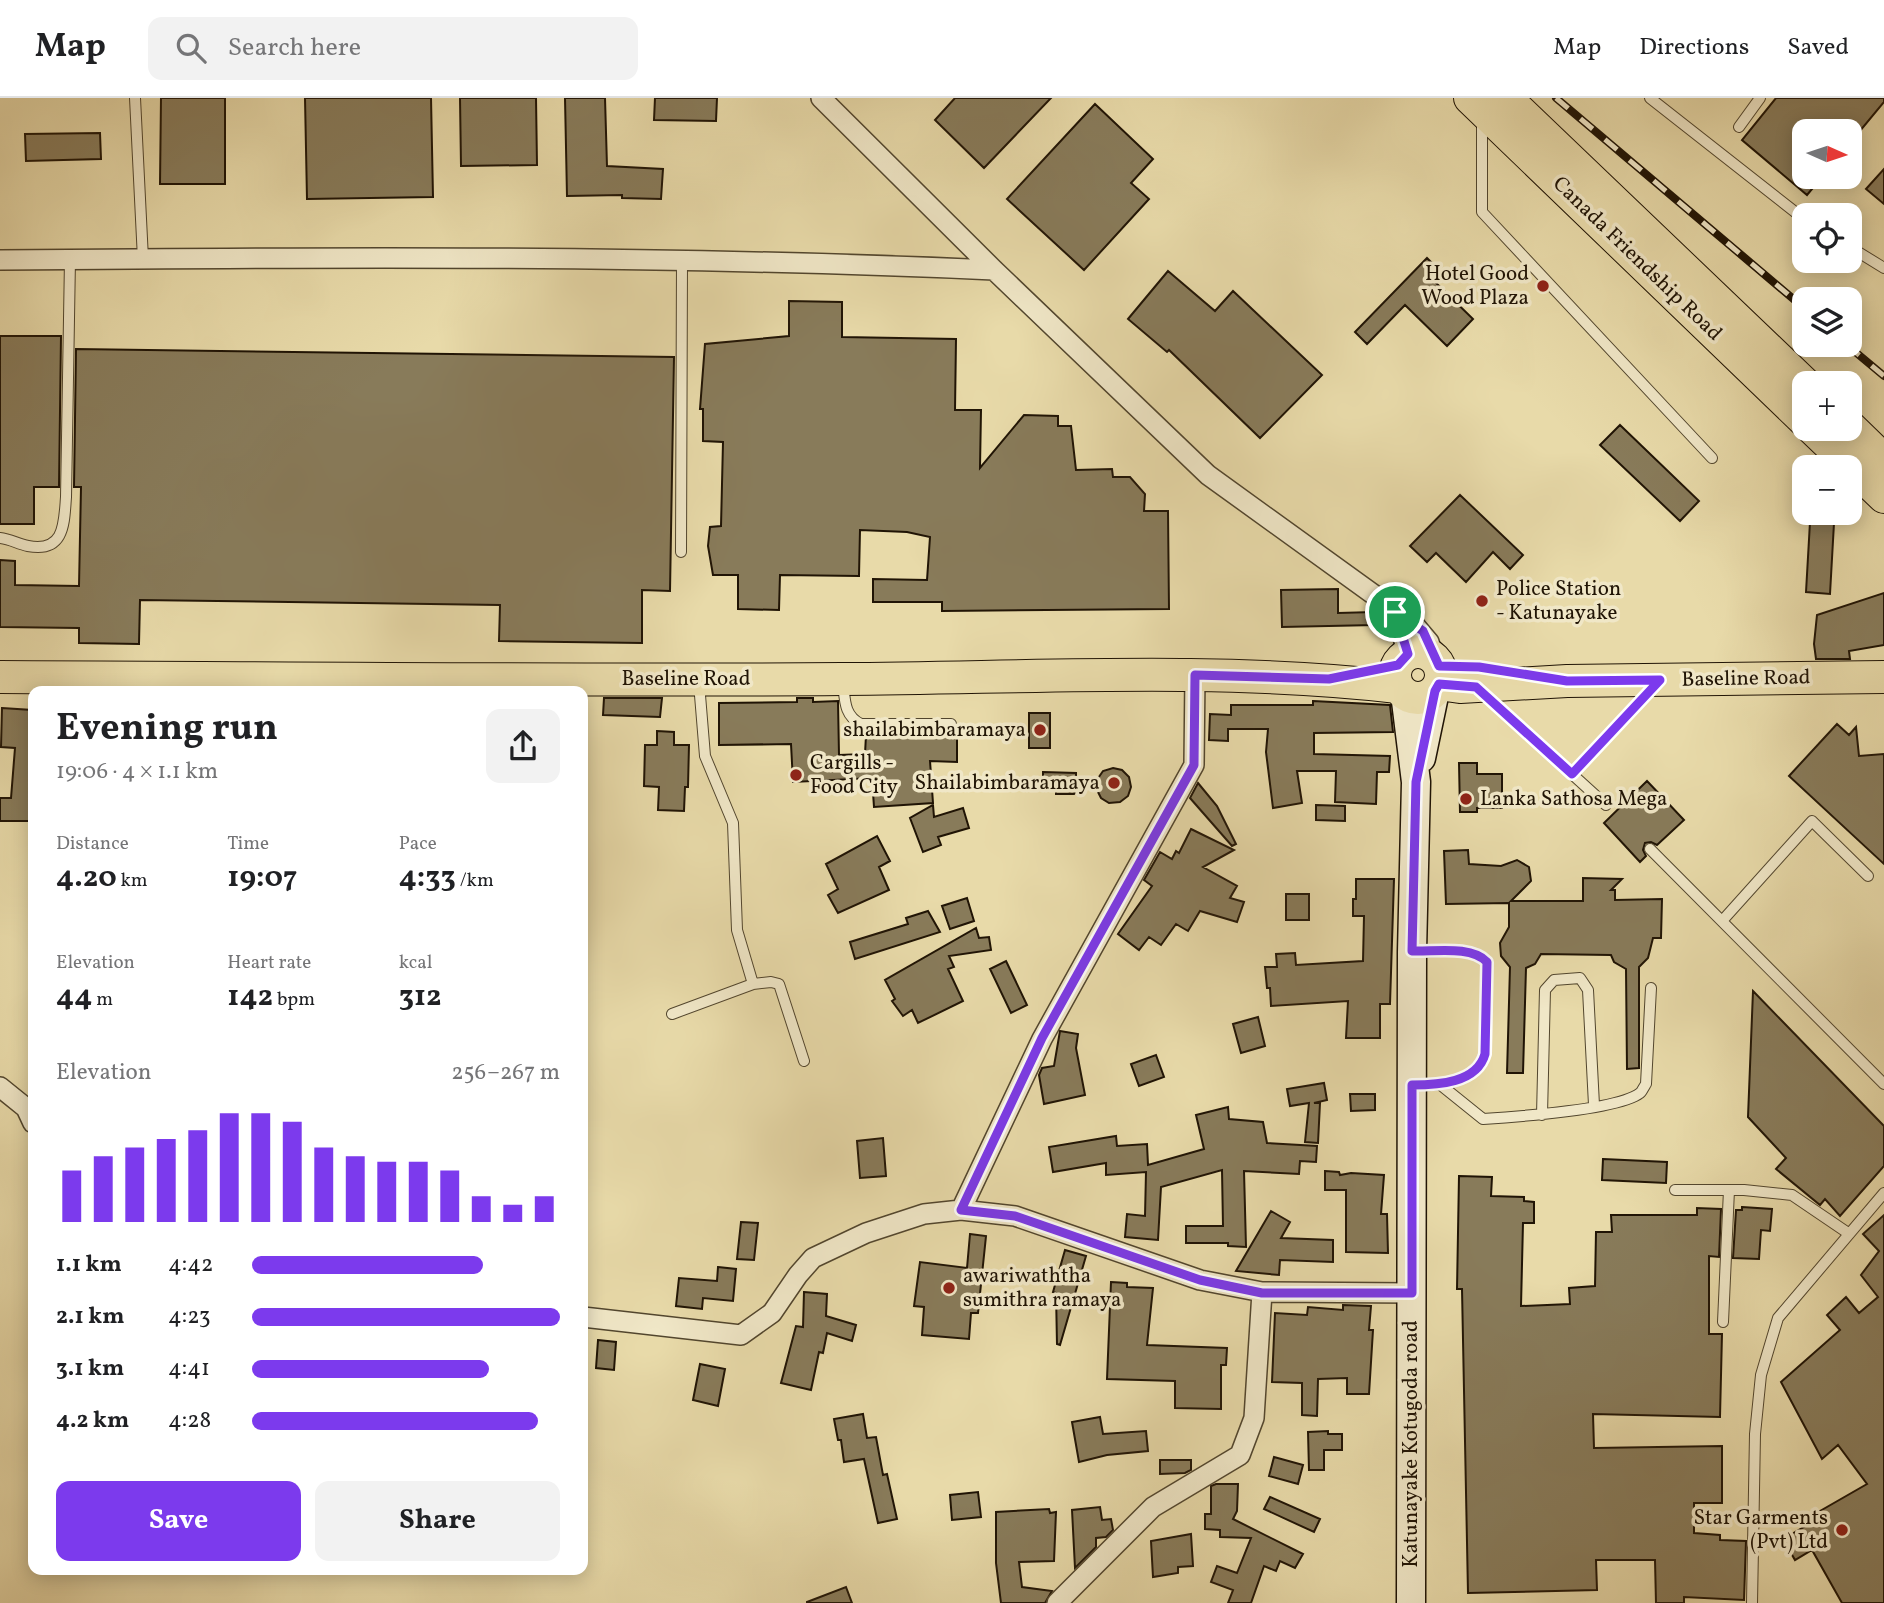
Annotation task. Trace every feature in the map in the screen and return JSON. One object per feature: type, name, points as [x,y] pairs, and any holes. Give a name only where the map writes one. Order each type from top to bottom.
[{"type":"main road","name":"Canada Friendship Road","points":[[1486,102],[1792,372]]},
{"type":"main road","name":"Canada Friendship Road","points":[[1486,102],[1792,408]]},
{"type":"main road","points":[[1862,439],[1884,460]]},
{"type":"main road","points":[[1826,441],[1884,497]]},
{"type":"main road","name":"Baseline Road","points":[[0,677],[77,684],[325,685],[1195,675],[1329,679],[1419,675],[1479,667],[1567,681]]},
{"type":"main road","name":"Baseline Road","points":[[1419,675],[1476,687],[1567,681],[1884,677]]},
{"type":"main road","name":"Katunayake Kotugoda road","points":[[1411,1603],[1412,951],[1419,675]]},
{"type":"street","points":[[821,98],[994,270],[1208,475],[1395,612],[1419,675]]},
{"type":"street","points":[[0,260],[379,257],[804,261],[994,270]]},
{"type":"street","points":[[961,1210],[1042,1038],[1194,765],[1195,675]]},
{"type":"street","points":[[0,1087],[28,1112]]},
{"type":"street","points":[[588,1318],[741,1335],[772,1313],[797,1275],[813,1258],[866,1233],[924,1214],[961,1210],[1015,1216],[1200,1280],[1262,1293],[1412,1293]]},
{"type":"street","points":[[1056,1603],[1153,1507],[1240,1455],[1254,1418],[1262,1293]]},
{"type":"lane","points":[[135,98],[143,258]]},
{"type":"lane","points":[[1650,98],[1792,210]]},
{"type":"lane","points":[[1738,127],[1760,98]]},
{"type":"lane","points":[[1486,102],[1482,212],[1712,458]]},
{"type":"lane","points":[[1862,254],[1884,268]]},
{"type":"lane","points":[[0,538],[28,546],[44,547],[56,541],[63,530],[70,259]]},
{"type":"lane","points":[[681,552],[682,260]]},
{"type":"lane","points":[[699,679],[705,756],[733,824],[737,930],[753,984]]},
{"type":"lane","points":[[842,679],[851,719],[861,724],[951,724]]},
{"type":"lane","points":[[1572,774],[1660,680]]},
{"type":"lane","points":[[1476,687],[1606,805]]},
{"type":"lane","points":[[1722,921],[1812,821],[1868,876]]},
{"type":"lane","points":[[1650,849],[1884,1084]]},
{"type":"lane","points":[[1412,951],[1471,952],[1480,955],[1487,962],[1483,1063],[1476,1070],[1442,1086],[1412,1085]]},
{"type":"lane","points":[[1542,1115],[1545,990],[1554,980],[1580,978],[1588,990],[1594,1105]]},
{"type":"lane","points":[[672,1014],[753,984],[779,984],[804,1061]]},
{"type":"lane","points":[[1442,1086],[1483,1119],[1542,1115],[1640,1093],[1646,1084],[1651,989]]},
{"type":"lane","points":[[1675,1190],[1729,1190],[1792,1195],[1848,1233]]},
{"type":"lane","points":[[1723,1322],[1729,1190]]},
{"type":"lane","points":[[1752,1603],[1755,1434],[1761,1375],[1778,1318],[1884,1193]]},
{"type":"building","points":[[161,98],[225,98],[225,184],[160,184]]},
{"type":"building","points":[[305,98],[431,98],[433,197],[307,199]]},
{"type":"building","points":[[460,98],[536,98],[537,165],[461,166]]},
{"type":"building","points":[[565,98],[605,98],[607,166],[663,169],[661,199],[622,198],[622,195],[567,196]]},
{"type":"building","points":[[655,98],[717,98],[716,121],[654,120]]},
{"type":"building","points":[[955,98],[1051,98],[984,168],[935,120]]},
{"type":"building","points":[[1776,98],[1884,98],[1884,102],[1862,129],[1862,119],[1792,119],[1792,182],[1742,140]]},
{"type":"building","points":[[1095,104],[1153,159],[1131,183],[1149,199],[1084,270],[1007,199]]},
{"type":"building","points":[[100,133],[101,159],[26,161],[25,134]]},
{"type":"building","points":[[1884,169],[1884,204],[1866,189]]},
{"type":"building","points":[[1800,189],[1812,189],[1807,195]]},
{"type":"building","points":[[1427,258],[1439,270],[1431,278],[1473,319],[1447,346],[1405,305],[1367,344],[1355,332]]},
{"type":"building","points":[[1168,271],[1215,311],[1233,291],[1322,375],[1260,438],[1169,350],[1167,352],[1128,319]]},
{"type":"building","points":[[789,301],[842,302],[842,337],[956,339],[955,410],[981,410],[980,468],[1024,415],[1058,416],[1058,426],[1071,426],[1076,470],[1112,469],[1113,477],[1130,477],[1145,494],[1144,511],[1168,511],[1169,609],[942,611],[942,602],[873,602],[873,579],[927,580],[930,537],[907,532],[860,530],[859,576],[780,575],[779,610],[738,609],[738,575],[713,575],[708,546],[710,527],[721,526],[723,442],[703,441],[703,409],[700,409],[705,344],[789,336]]},
{"type":"building","points":[[0,336],[61,336],[59,487],[34,487],[34,524],[0,524]]},
{"type":"building","points":[[76,349],[674,357],[670,591],[642,590],[642,643],[499,641],[500,605],[140,600],[139,644],[79,643],[79,628],[0,627],[0,560],[15,561],[15,585],[79,586],[81,487],[74,487]]},
{"type":"building","points":[[1620,425],[1699,501],[1680,521],[1600,445]]},
{"type":"building","points":[[1460,495],[1523,555],[1510,569],[1493,552],[1466,582],[1436,553],[1427,562],[1410,546]]},
{"type":"building","points":[[1810,525],[1834,525],[1830,594],[1806,592]]},
{"type":"building","points":[[1338,589],[1338,613],[1374,612],[1375,625],[1282,627],[1281,590]]},
{"type":"building","points":[[1884,593],[1884,645],[1849,651],[1850,659],[1816,659],[1814,644],[1817,615]]},
{"type":"building","points":[[604,698],[662,698],[660,717],[603,715]]},
{"type":"building","points":[[797,698],[813,698],[813,702],[838,701],[839,755],[865,754],[866,735],[957,737],[957,762],[930,761],[933,803],[874,807],[872,778],[793,782],[791,744],[719,745],[719,703],[797,702]]},
{"type":"building","points":[[1313,701],[1390,705],[1393,732],[1314,733],[1314,754],[1390,756],[1389,772],[1377,772],[1376,804],[1335,802],[1336,771],[1297,771],[1302,803],[1273,808],[1266,752],[1268,729],[1228,729],[1228,741],[1209,740],[1210,714],[1231,715],[1231,705],[1313,705]]},
{"type":"building","points":[[2,708],[28,710],[28,821],[0,821],[0,798],[11,798],[15,748],[1,747]]},
{"type":"building","name":"shailabimbaramaya","points":[[1029,713],[1050,713],[1050,748],[1029,748]]},
{"type":"building","points":[[1837,724],[1849,735],[1856,727],[1859,756],[1884,754],[1884,864],[1789,776]]},
{"type":"building","points":[[657,731],[674,732],[674,745],[689,745],[688,787],[685,787],[684,811],[658,810],[659,787],[644,786],[645,745],[657,745]]},
{"type":"building","points":[[1459,763],[1477,763],[1477,774],[1502,774],[1502,808],[1477,808],[1477,812],[1460,812]]},
{"type":"building","name":"Shailabimbaramaya","points":[[1113,768],[1122,770],[1129,777],[1131,787],[1128,796],[1120,802],[1109,803],[1101,798],[1094,784],[1103,771]]},
{"type":"building","name":"shailabimbaramaya","points":[[1043,772],[1076,773],[1076,791],[1074,794],[1056,794],[1056,790],[1043,790]]},
{"type":"building","points":[[1647,781],[1684,820],[1657,845],[1645,843],[1643,850],[1646,856],[1640,862],[1604,823]]},
{"type":"building","points":[[1198,783],[1217,806],[1236,844],[1232,846],[1190,798]]},
{"type":"building","points":[[933,805],[934,817],[963,808],[969,828],[938,837],[941,845],[923,852],[910,818]]},
{"type":"building","points":[[1316,805],[1345,806],[1345,821],[1316,820]]},
{"type":"building","points":[[1191,829],[1234,850],[1203,867],[1237,886],[1230,898],[1244,902],[1237,922],[1200,911],[1188,931],[1176,924],[1161,945],[1149,937],[1139,950],[1118,934],[1152,886],[1144,880],[1160,852],[1172,859],[1176,851],[1179,853]]},
{"type":"building","points":[[877,836],[890,861],[879,867],[889,890],[838,913],[828,895],[838,889],[826,864]]},
{"type":"building","points":[[1468,850],[1469,864],[1501,866],[1517,860],[1529,867],[1531,881],[1511,901],[1583,901],[1583,878],[1622,879],[1611,890],[1615,890],[1615,900],[1662,899],[1661,938],[1653,938],[1648,958],[1639,967],[1639,1068],[1627,1069],[1626,969],[1614,962],[1611,955],[1541,954],[1535,964],[1526,968],[1523,1073],[1507,1073],[1510,967],[1501,956],[1500,943],[1509,927],[1509,903],[1446,904],[1444,851]]},
{"type":"building","points":[[1356,879],[1394,879],[1390,1004],[1380,1004],[1380,1038],[1346,1038],[1348,1001],[1271,1006],[1270,988],[1267,988],[1265,967],[1277,967],[1276,954],[1295,953],[1296,965],[1363,961],[1364,916],[1353,916]]},
{"type":"building","points":[[1286,894],[1309,894],[1309,920],[1286,920]]},
{"type":"building","points":[[967,898],[974,921],[950,929],[942,906]]},
{"type":"building","points":[[928,911],[940,932],[855,959],[850,942],[908,924],[906,918]]},
{"type":"building","points":[[976,928],[979,938],[989,937],[991,950],[949,956],[954,967],[948,969],[963,1001],[918,1023],[912,1010],[903,1016],[892,1001],[895,999],[885,980]]},
{"type":"building","points":[[1006,961],[1027,1005],[1011,1013],[990,969]]},
{"type":"building","points":[[1753,991],[1884,1126],[1884,1166],[1840,1216],[1825,1199],[1820,1205],[1776,1169],[1786,1158],[1748,1117]]},
{"type":"building","points":[[1258,1017],[1265,1046],[1241,1053],[1233,1024]]},
{"type":"building","points":[[1060,1031],[1078,1034],[1076,1048],[1085,1095],[1044,1104],[1039,1075],[1042,1068],[1054,1066]]},
{"type":"building","points":[[1156,1055],[1164,1077],[1139,1086],[1131,1064]]},
{"type":"building","points":[[1324,1083],[1327,1100],[1314,1103],[1320,1103],[1318,1143],[1305,1142],[1309,1103],[1290,1106],[1287,1089]]},
{"type":"building","points":[[1350,1094],[1375,1094],[1375,1110],[1351,1111]]},
{"type":"building","points":[[1228,1107],[1229,1119],[1263,1122],[1267,1143],[1317,1146],[1316,1162],[1300,1161],[1299,1174],[1244,1171],[1246,1247],[1228,1246],[1228,1243],[1186,1243],[1186,1226],[1223,1226],[1222,1170],[1161,1187],[1158,1240],[1125,1237],[1127,1214],[1145,1216],[1146,1172],[1106,1175],[1106,1163],[1053,1172],[1049,1147],[1116,1136],[1117,1146],[1147,1144],[1148,1165],[1204,1149],[1196,1115]]},
{"type":"building","points":[[883,1138],[886,1176],[860,1178],[857,1141]]},
{"type":"building","points":[[1603,1159],[1667,1162],[1666,1183],[1602,1180]]},
{"type":"building","points":[[1325,1171],[1339,1172],[1340,1175],[1384,1175],[1381,1214],[1387,1214],[1388,1253],[1346,1252],[1346,1190],[1325,1190]]},
{"type":"building","points":[[1459,1176],[1492,1177],[1491,1196],[1524,1197],[1524,1201],[1534,1202],[1534,1223],[1523,1223],[1521,1306],[1570,1304],[1569,1288],[1595,1286],[1596,1232],[1612,1232],[1611,1215],[1697,1215],[1697,1208],[1721,1209],[1719,1257],[1709,1256],[1709,1334],[1722,1334],[1720,1417],[1593,1414],[1594,1448],[1722,1446],[1722,1503],[1694,1503],[1694,1533],[1720,1535],[1720,1540],[1746,1541],[1744,1600],[1684,1597],[1684,1603],[1656,1603],[1655,1560],[1596,1560],[1597,1590],[1468,1593],[1462,1289],[1457,1289]]},
{"type":"building","points":[[1742,1207],[1772,1209],[1770,1231],[1761,1230],[1759,1259],[1733,1258],[1736,1210],[1742,1210]]},
{"type":"building","points":[[1271,1211],[1290,1222],[1281,1238],[1333,1240],[1333,1262],[1280,1260],[1279,1275],[1236,1271]]},
{"type":"building","points":[[1884,1215],[1884,1603],[1842,1603],[1812,1550],[1795,1560],[1783,1539],[1816,1520],[1813,1515],[1867,1484],[1838,1445],[1822,1459],[1781,1382],[1840,1330],[1827,1315],[1846,1297],[1859,1313],[1878,1297],[1861,1275],[1879,1251],[1863,1234]]},
{"type":"building","points":[[741,1222],[758,1223],[754,1260],[737,1259]]},
{"type":"building","name":"awariwaththa sumithra ramaya","points":[[970,1234],[986,1236],[978,1313],[971,1313],[969,1339],[922,1335],[924,1307],[914,1306],[920,1262],[967,1268]]},
{"type":"building","points":[[1065,1250],[1086,1256],[1060,1345],[1057,1344],[1056,1293],[1053,1292]]},
{"type":"building","points":[[718,1267],[736,1269],[733,1301],[703,1298],[702,1309],[676,1306],[679,1278],[717,1281]]},
{"type":"building","points":[[1111,1282],[1127,1283],[1127,1287],[1153,1288],[1147,1345],[1227,1348],[1226,1365],[1221,1365],[1221,1409],[1175,1408],[1175,1381],[1107,1379]]},
{"type":"building","points":[[804,1292],[827,1294],[826,1316],[856,1325],[852,1341],[827,1333],[823,1353],[819,1352],[811,1390],[781,1383],[796,1326],[803,1327]]},
{"type":"building","points":[[1343,1305],[1371,1306],[1369,1330],[1373,1330],[1369,1394],[1347,1394],[1347,1378],[1318,1379],[1317,1416],[1302,1415],[1302,1383],[1272,1382],[1275,1313],[1307,1315],[1308,1307],[1343,1310]]},
{"type":"building","points":[[598,1340],[616,1342],[614,1370],[596,1368]]},
{"type":"building","points":[[700,1364],[725,1369],[718,1406],[693,1400]]},
{"type":"building","points":[[863,1414],[867,1438],[876,1437],[883,1475],[887,1474],[897,1519],[878,1523],[864,1459],[844,1462],[834,1419]]},
{"type":"building","points":[[1100,1417],[1103,1434],[1146,1431],[1148,1451],[1107,1455],[1079,1462],[1072,1422]]},
{"type":"building","points":[[1328,1431],[1328,1434],[1342,1434],[1342,1450],[1324,1450],[1324,1470],[1309,1470],[1308,1432]]},
{"type":"building","points":[[1274,1457],[1303,1465],[1298,1484],[1269,1476]]},
{"type":"building","points":[[1160,1460],[1191,1460],[1191,1470],[1185,1473],[1160,1474]]},
{"type":"building","points":[[1238,1484],[1237,1511],[1233,1519],[1303,1554],[1295,1568],[1280,1561],[1276,1571],[1264,1566],[1251,1603],[1228,1603],[1233,1590],[1211,1582],[1217,1566],[1237,1573],[1251,1538],[1220,1537],[1220,1530],[1205,1529],[1205,1514],[1211,1514],[1211,1486]]},
{"type":"building","points":[[978,1492],[981,1517],[952,1520],[950,1495]]},
{"type":"building","points":[[1270,1497],[1320,1519],[1314,1532],[1264,1509]]},
{"type":"building","points":[[1100,1507],[1102,1520],[1111,1519],[1113,1530],[1106,1537],[1096,1538],[1096,1547],[1075,1568],[1072,1510]]},
{"type":"building","points":[[1049,1509],[1050,1513],[1056,1512],[1054,1561],[1019,1562],[1022,1587],[1052,1591],[1045,1603],[1001,1603],[996,1563],[996,1512]]},
{"type":"building","points":[[1191,1534],[1193,1566],[1178,1567],[1178,1573],[1153,1577],[1151,1541]]},
{"type":"building","points":[[846,1587],[852,1603],[807,1603],[807,1602]]},
{"type":"railway","points":[[1556,98],[1792,298]]},
{"type":"railway","points":[[1861,357],[1884,376]]},
{"type":"place","name":"Hotel Good Wood Plaza","points":[[1543,286]]},
{"type":"place","name":"Police Station - Katunayake","points":[[1482,601]]},
{"type":"place","name":"shailabimbaramaya","points":[[1040,730]]},
{"type":"place","name":"Cargills - Food City","points":[[796,775]]},
{"type":"place","name":"Shailabimbaramaya","points":[[1114,783]]},
{"type":"place","name":"Lanka Sathosa Mega","points":[[1466,799]]},
{"type":"place","name":"awariwaththa sumithra ramaya","points":[[949,1288]]},
{"type":"place","name":"Star Garments (Pvt) Ltd","points":[[1842,1530]]},
{"type":"route","points":[[1395,612],[1423,631],[1439,666],[1479,667],[1567,681],[1660,680],[1572,774],[1476,687],[1439,684],[1435,691],[1416,782],[1412,951],[1471,952],[1480,955],[1487,962],[1485,1054],[1483,1063],[1476,1070],[1442,1086],[1412,1085],[1412,1293],[1262,1293],[1200,1280],[1015,1216],[961,1210],[1042,1038],[1194,765],[1195,675],[1329,679],[1398,665],[1408,654],[1395,612]]}]
